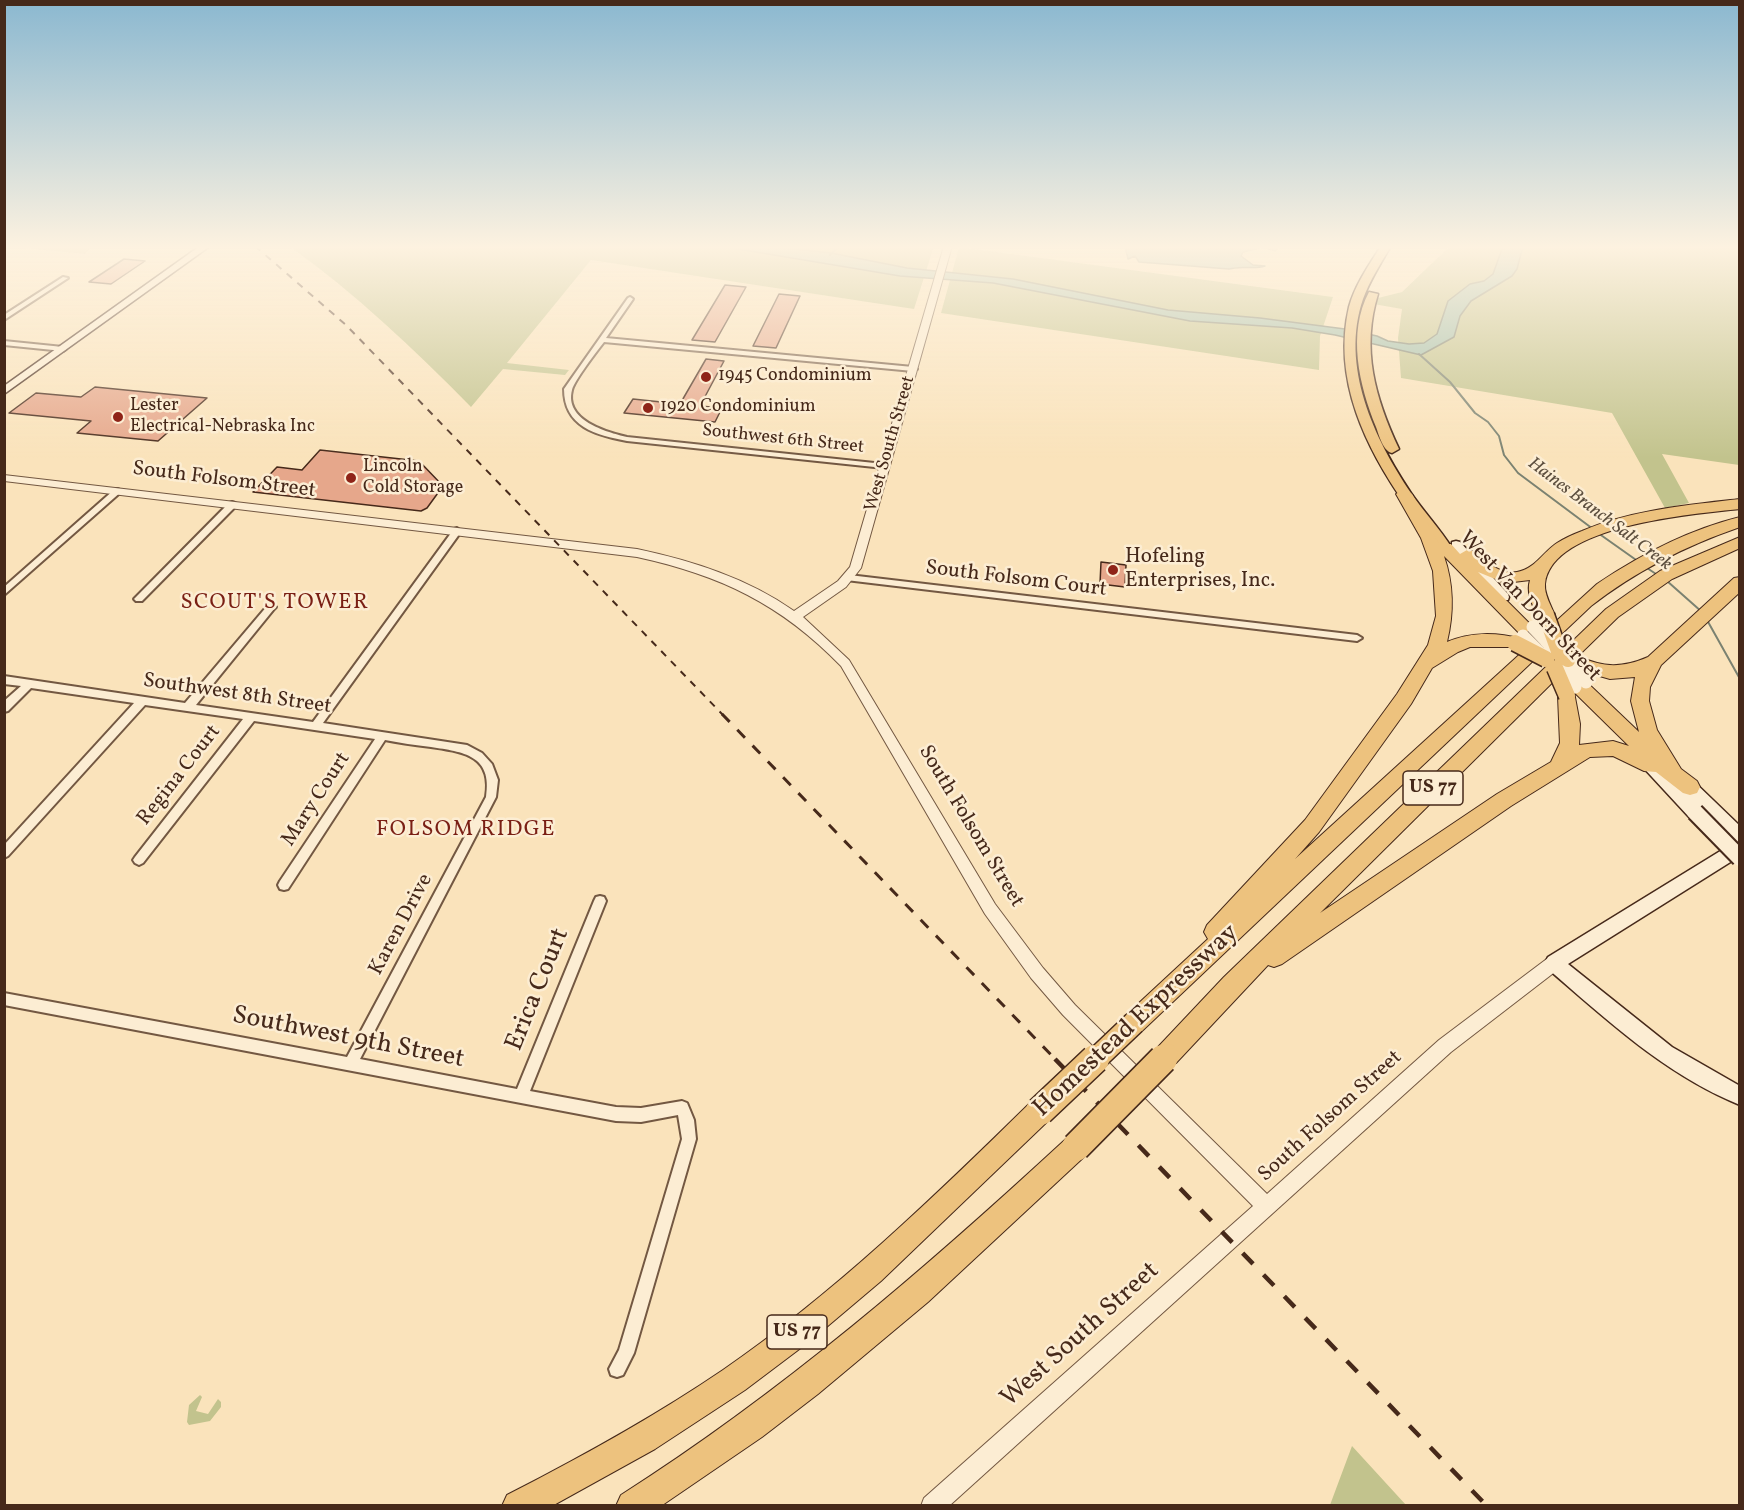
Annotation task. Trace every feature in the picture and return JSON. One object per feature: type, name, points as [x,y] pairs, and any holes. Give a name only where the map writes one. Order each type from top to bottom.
[{"type":"highway","points":[[1134,1023],[1312,826],[1425,668],[1442,630],[1444,586],[1436,555],[1404,494]]},
{"type":"highway","points":[[1451,547],[1485,570],[1510,578],[1526,577],[1556,554],[1594,532],[1635,519],[1740,504]]},
{"type":"highway","name":"Homestead Expressway","points":[[518,1506],[624,1449],[697,1405],[762,1360],[896,1250],[1134,1023],[1568,617],[1620,575],[1664,551],[1740,522]]},
{"type":"highway","name":"Homestead Expressway","points":[[632,1506],[759,1422],[834,1364],[907,1302],[1076,1148],[1232,985],[1604,622],[1636,594],[1685,565],[1740,543]]},
{"type":"highway","points":[[1451,547],[1556,659],[1661,765],[1690,787]]},
{"type":"highway","points":[[1556,554],[1540,574],[1537,584],[1571,730],[1564,760],[1556,769]]},
{"type":"highway","points":[[1672,768],[1656,747],[1641,710],[1640,687],[1647,669],[1659,656],[1736,586]]},
{"type":"highway","points":[[1425,668],[1446,649],[1464,641],[1486,640],[1556,659],[1636,671],[1659,656]]},
{"type":"highway","points":[[1232,985],[1504,800],[1586,750],[1596,747],[1626,752],[1651,766]]},
{"type":"main road","points":[[4,391],[108,316]]},
{"type":"main road","name":"West Van Dorn Street","points":[[1362,316],[1363,333],[1357,361],[1356,388],[1367,423],[1404,494],[1451,547]]},
{"type":"main road","name":"West Van Dorn Street","points":[[1357,361],[1396,456],[1451,547]]},
{"type":"main road","name":"West Van Dorn Street","points":[[1556,659],[1651,766],[1701,809],[1740,837]]},
{"type":"main road","name":"West Van Dorn Street","points":[[1556,659],[1690,787],[1701,809],[1740,858]]},
{"type":"main road","name":"South Folsom Street","points":[[1554,963],[1740,847]]},
{"type":"main road","points":[[1554,963],[1661,1052],[1688,1070],[1740,1096]]},
{"type":"street","points":[[618,316],[601,340],[913,369]]},
{"type":"street","name":"West South Street","points":[[849,578],[855,568],[928,316]]},
{"type":"street","name":"Southwest 6th Street","points":[[601,340],[568,389],[568,404],[577,418],[592,429],[627,439],[884,466]]},
{"type":"street","points":[[4,343],[63,349]]},
{"type":"street","name":"South Folsom Street","points":[[6,479],[637,553],[690,564],[758,591],[796,616],[830,646],[861,686],[990,909],[1037,972],[1069,1010],[1266,1206],[1445,1046],[1554,963]]},
{"type":"street","points":[[4,592],[118,491]]},
{"type":"street","points":[[139,598],[232,505]]},
{"type":"street","points":[[316,726],[457,531]]},
{"type":"street","points":[[796,616],[849,578]]},
{"type":"street","name":"South Folsom Court","points":[[849,578],[1357,638]]},
{"type":"street","points":[[188,707],[271,607]]},
{"type":"street","name":"Southwest 8th Street","points":[[4,680],[463,748]]},
{"type":"street","points":[[4,708],[29,684]]},
{"type":"street","points":[[4,853],[142,701]]},
{"type":"street","name":"Regina Court","points":[[139,860],[251,717]]},
{"type":"street","name":"Mary Court","points":[[284,885],[382,736]]},
{"type":"street","name":"Karen Drive","points":[[350,1064],[491,796],[494,778],[490,768],[481,757],[463,748]]},
{"type":"street","name":"Erica Court","points":[[520,1096],[600,901]]},
{"type":"street","name":"Southwest 9th Street","points":[[4,999],[616,1114],[641,1115],[682,1108],[687,1120],[689,1139],[626,1353],[617,1370]]},
{"type":"street","name":"West South Street","points":[[932,1506],[1266,1206]]},
{"type":"green space","points":[[376,316],[545,316],[507,363],[569,370],[565,375],[503,369],[471,407]]},
{"type":"green space","points":[[964,316],[1327,316],[1320,336],[1319,370]]},
{"type":"green space","points":[[1401,316],[1739,316],[1739,465],[1662,454],[1689,503],[1665,508],[1612,413],[1401,378],[1398,338]]},
{"type":"green space","points":[[200,1395],[202,1397],[196,1411],[208,1414],[218,1399],[221,1407],[210,1421],[189,1425],[187,1422],[189,1405]]},
{"type":"green space","points":[[1352,1446],[1406,1505],[1330,1505]]},
{"type":"shaded area","points":[[1166,316],[1260,318],[1345,329],[1377,336],[1388,341],[1409,344],[1424,343],[1437,334],[1443,316],[1460,316],[1454,337],[1421,355],[1335,335],[1292,328],[1190,321]]},
{"type":"building","points":[[706,316],[729,316],[715,342],[692,340]]},
{"type":"building","points":[[768,316],[791,316],[776,348],[753,346]]},
{"type":"building","points":[[706,359],[724,361],[700,406],[722,408],[715,422],[624,413],[633,399],[680,404]]},
{"type":"building","name":"Lester Electrical-Nebraska Inc","points":[[95,387],[207,398],[158,441],[77,433],[91,421],[9,413],[36,393],[81,397]]},
{"type":"building","name":"Lincoln Cold Storage","points":[[320,450],[419,461],[443,486],[427,508],[421,511],[253,492],[277,467],[302,470]]},
{"type":"building","name":"Hofeling Enterprises, Inc.","points":[[1101,562],[1126,565],[1125,587],[1100,584]]},
{"type":"waterway","name":"Haines Branch Salt Creek","points":[[1419,354],[1450,382],[1475,413],[1488,422],[1499,436],[1504,455],[1518,473],[1593,529]]},
{"type":"waterway","name":"Haines Branch Salt Creek","points":[[1598,533],[1639,562]]},
{"type":"waterway","name":"Haines Branch Salt Creek","points":[[1644,566],[1659,576]]},
{"type":"waterway","name":"Haines Branch Salt Creek","points":[[1667,581],[1702,612]]},
{"type":"waterway","name":"Haines Branch Salt Creek","points":[[1707,620],[1740,679]]},
{"type":"railway","points":[[336,316],[723,715]]},
{"type":"railway","points":[[722,714],[1057,1061]]},
{"type":"railway","points":[[1055,1059],[1487,1506]]},
{"type":"place","name":"1945 Condominium","points":[[706,377]]},
{"type":"place","name":"1920 Condominium","points":[[648,408]]},
{"type":"place","name":"Lester Electrical-Nebraska Inc","points":[[118,417]]},
{"type":"place","name":"Lincoln Cold Storage","points":[[351,478]]},
{"type":"place","name":"Hofeling Enterprises, Inc.","points":[[1113,570]]},
{"type":"district","name":"SCOUT'S TOWER","points":[[275,604]]},
{"type":"district","name":"FOLSOM RIDGE","points":[[466,831]]}]
